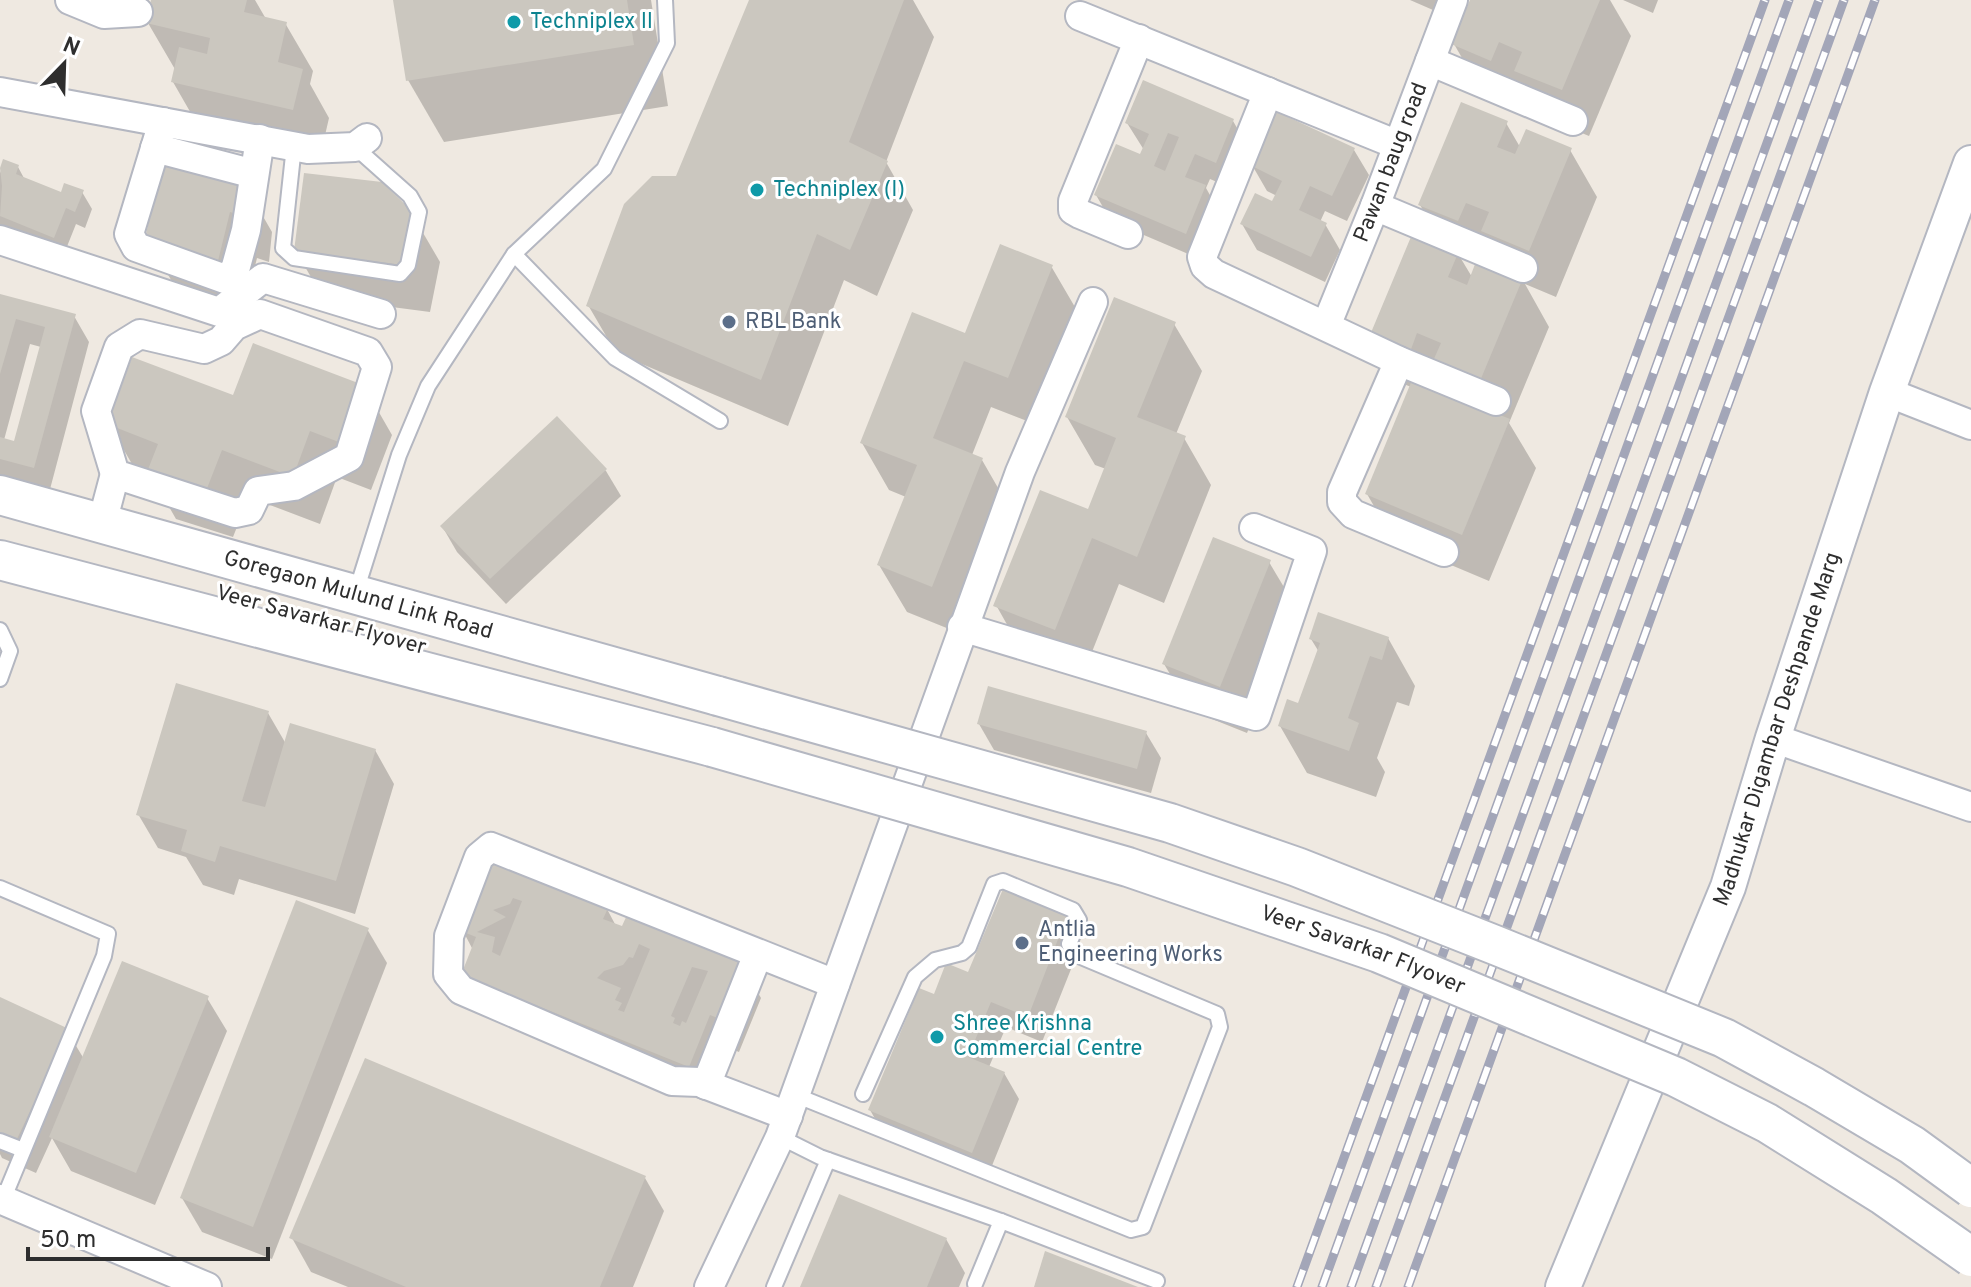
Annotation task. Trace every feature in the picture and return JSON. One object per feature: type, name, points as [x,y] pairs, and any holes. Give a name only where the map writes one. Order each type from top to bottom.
[{"type":"main road","name":"Goregaon Mulund Link Road","points":[[0,495],[1170,823],[1297,867],[1724,1038],[1912,1145],[1971,1188]]},
{"type":"main road","name":"Veer Savarkar Flyover","points":[[0,516],[339,606],[589,677],[639,676]]},
{"type":"main road","name":"Veer Savarkar Flyover","points":[[0,535],[587,693],[629,723],[1128,867],[1379,953],[1676,1077],[1767,1123],[1884,1196],[1971,1257]]},
{"type":"main road","points":[[0,560],[629,723]]},
{"type":"street","points":[[70,0],[104,14],[138,12]]},
{"type":"street","name":"Pawan baug road","points":[[1326,326],[1453,0]]},
{"type":"street","points":[[1080,16],[1398,145]]},
{"type":"street","points":[[1128,234],[1073,210],[1073,201],[1139,39]]},
{"type":"street","points":[[1430,61],[1573,121]]},
{"type":"street","points":[[0,92],[159,135],[254,174]]},
{"type":"street","points":[[1268,92],[1202,257],[1205,266],[1214,274],[1399,361],[1496,401]]},
{"type":"street","points":[[159,135],[260,139],[308,149],[361,142]]},
{"type":"street","points":[[159,135],[129,234],[136,247],[225,279],[235,270],[246,230],[260,139]]},
{"type":"street","name":"Madhukar Digambar Deshpande Marg","points":[[1563,1287],[1728,887],[1773,738],[1887,392],[1971,163]]},
{"type":"street","points":[[1375,206],[1523,268]]},
{"type":"street","points":[[0,240],[219,312],[263,278],[381,314]]},
{"type":"street","points":[[709,1287],[787,1116],[1020,472],[1093,302]]},
{"type":"street","points":[[102,523],[115,474],[96,411],[119,347],[140,334],[204,349],[221,341],[234,326],[260,314],[368,352],[377,367],[349,457],[294,486],[258,491],[249,510],[235,513],[115,474]]},
{"type":"street","points":[[1399,361],[1342,492],[1342,502],[1353,514],[1444,552]]},
{"type":"street","points":[[1887,392],[1971,425]]},
{"type":"street","points":[[962,627],[1256,716],[1312,551],[1254,528]]},
{"type":"street","points":[[1773,738],[1971,807]]},
{"type":"street","points":[[787,1116],[699,1082],[672,1081],[461,990],[448,974],[449,936],[479,857],[491,847],[835,984]]},
{"type":"street","points":[[706,1085],[758,954]]},
{"type":"street","points":[[2,1200],[165,1279],[207,1287]]},
{"type":"lane","points":[[354,592],[399,455],[428,386],[514,254],[604,169],[667,43],[665,0]]},
{"type":"lane","points":[[294,146],[283,248],[294,258],[400,274],[408,265],[419,212],[410,196],[361,142]]},
{"type":"lane","points":[[514,254],[615,358],[720,421]]},
{"type":"lane","points":[[0,630],[10,651],[0,679]]},
{"type":"lane","points":[[787,1116],[1131,1230],[1143,1227],[1220,1027],[1217,1014],[1074,954],[1069,944],[1079,920],[1073,910],[1003,881],[994,884],[969,947],[962,953],[935,960],[915,977],[863,1094]]},
{"type":"lane","points":[[0,888],[108,934],[104,956],[2,1200]]},
{"type":"lane","points":[[787,1116],[828,1160],[1001,1221],[1157,1281]]},
{"type":"lane","points":[[0,1141],[23,1150]]},
{"type":"lane","points":[[774,1287],[828,1160]]},
{"type":"lane","points":[[975,1284],[1001,1221]]},
{"type":"building","points":[[151,0],[247,0],[244,12],[287,22],[278,62],[303,69],[293,110],[171,82],[179,47],[207,54],[210,38],[146,23]]},
{"type":"building","name":"Techniplex II","points":[[393,0],[627,0],[634,45],[406,81]]},
{"type":"building","name":"Techniplex (I)","points":[[749,0],[904,0],[849,142],[888,161],[850,250],[817,234],[761,380],[586,306],[624,204],[652,176],[676,176]]},
{"type":"building","points":[[1470,0],[1600,0],[1562,90],[1514,71],[1522,52],[1499,42],[1491,61],[1451,44]]},
{"type":"building","points":[[1143,80],[1234,119],[1216,163],[1195,154],[1185,177],[1206,185],[1186,234],[1094,195],[1116,144],[1140,154],[1149,134],[1125,123]],"holes":[[[1168,133],[1179,137],[1165,171],[1154,166]]]},
{"type":"building","points":[[1461,102],[1508,121],[1497,147],[1515,154],[1526,129],[1572,148],[1529,251],[1481,231],[1489,212],[1466,203],[1458,221],[1418,205]]},
{"type":"building","points":[[1275,111],[1355,148],[1332,196],[1310,186],[1299,210],[1327,223],[1311,257],[1240,224],[1255,193],[1272,201],[1282,181],[1250,165]]},
{"type":"building","points":[[3,159],[19,165],[16,174],[61,192],[64,183],[84,190],[75,212],[66,208],[54,238],[0,216],[0,168]]},
{"type":"building","points":[[163,160],[246,183],[243,216],[230,212],[218,261],[145,238]]},
{"type":"building","points":[[304,173],[382,182],[414,213],[403,265],[294,251]]},
{"type":"building","points":[[1413,232],[1459,251],[1448,277],[1467,285],[1477,259],[1523,278],[1480,381],[1433,361],[1441,343],[1417,333],[1410,352],[1370,335]]},
{"type":"building","points":[[1000,244],[1053,265],[1008,378],[964,361],[933,438],[983,458],[932,587],[877,565],[917,465],[860,443],[912,312],[965,333]]},
{"type":"building","points":[[0,294],[76,314],[34,468],[0,459],[0,437],[14,441],[45,327],[16,319],[0,374]]},
{"type":"building","points":[[1114,297],[1176,322],[1137,417],[1186,436],[1137,557],[1092,538],[1055,630],[993,606],[1040,490],[1088,509],[1116,438],[1065,417]]},
{"type":"building","points":[[253,343],[366,386],[344,444],[310,431],[293,477],[222,450],[206,491],[147,472],[158,444],[107,424],[132,357],[233,395]]},
{"type":"building","points":[[1412,380],[1510,419],[1462,535],[1365,494]]},
{"type":"building","points":[[557,416],[607,469],[490,579],[440,526]]},
{"type":"building","points":[[1213,537],[1271,560],[1220,687],[1162,664]]},
{"type":"building","points":[[1318,612],[1389,637],[1382,660],[1370,656],[1348,718],[1359,723],[1349,751],[1278,726],[1287,699],[1298,703],[1320,643],[1309,639]]},
{"type":"building","points":[[176,683],[269,711],[242,801],[265,807],[290,723],[376,749],[336,881],[220,846],[215,862],[181,851],[187,830],[136,815]]},
{"type":"building","points":[[988,686],[1147,731],[1137,769],[977,724]]},
{"type":"building","points":[[488,860],[608,908],[603,919],[622,926],[627,915],[743,963],[720,1019],[710,1015],[689,1067],[461,975],[476,937],[461,931]],"holes":[[[513,898],[522,901],[500,956],[492,952],[495,937],[477,932],[506,917],[493,910],[510,904]],[[639,944],[650,949],[624,1012],[618,1010],[622,1003],[615,1000],[621,988],[597,978],[604,971],[623,965],[629,957],[633,958]],[[692,967],[708,971],[686,1023],[682,1021],[680,1026],[673,1023],[675,1018],[671,1016]]]},
{"type":"building","name":"Shree Krishna Commercial Centre","points":[[1003,889],[1067,916],[1028,1017],[991,1002],[968,1057],[1005,1072],[972,1153],[868,1110],[919,988],[934,994],[946,963],[968,972]]},
{"type":"building","points":[[296,900],[369,928],[253,1227],[180,1198]]},
{"type":"building","points":[[122,961],[209,996],[136,1173],[49,1137]]},
{"type":"building","points":[[0,997],[69,1029],[16,1141],[0,1133]]},
{"type":"building","points":[[365,1058],[646,1176],[600,1287],[406,1287],[289,1238]]},
{"type":"building","points":[[839,1194],[947,1238],[927,1287],[800,1287]]},
{"type":"building","points":[[1045,1251],[1138,1287],[1034,1287]]},
{"type":"railway","points":[[1297,1287],[1765,0]]},
{"type":"railway","points":[[1322,1287],[1789,0]]},
{"type":"railway","points":[[1351,1287],[1819,0]]},
{"type":"railway","points":[[1376,1287],[1844,0]]},
{"type":"railway","points":[[1408,1287],[1875,0]]},
{"type":"place","name":"Techniplex II","points":[[514,22]]},
{"type":"place","name":"Techniplex (I)","points":[[757,190]]},
{"type":"place","name":"RBL Bank","points":[[729,322]]},
{"type":"place","name":"Antlia Engineering Works","points":[[1022,943]]},
{"type":"place","name":"Shree Krishna Commercial Centre","points":[[937,1037]]}]
